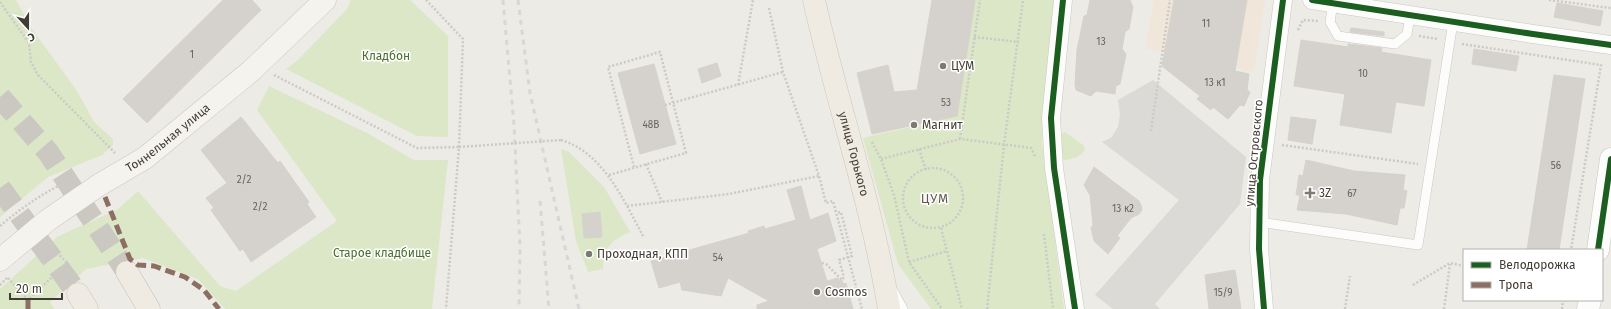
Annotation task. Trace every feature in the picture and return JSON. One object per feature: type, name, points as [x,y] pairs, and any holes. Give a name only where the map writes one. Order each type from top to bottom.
[{"type":"main road","name":"Тоннельная улица","points":[[4,269],[48,220],[99,185],[145,158],[250,71],[325,0]]},
{"type":"main road","name":"улица Горького","points":[[814,0],[824,48],[883,269],[889,309]]},
{"type":"main road","points":[[127,272],[149,309]]},
{"type":"street","points":[[1063,0],[1051,118],[1054,168],[1075,309]]},
{"type":"street","name":"улица Островского","points":[[1264,309],[1259,222],[1260,180],[1283,0]]},
{"type":"street","points":[[1312,0],[1410,16],[1611,45]]},
{"type":"street","points":[[1598,249],[1611,159]]},
{"type":"lane","points":[[1333,3],[1330,22],[1338,36],[1395,44],[1407,34],[1410,16]]},
{"type":"lane","points":[[1259,222],[1418,245],[1453,22]]},
{"type":"lane","points":[[883,269],[903,309]]},
{"type":"path","points":[[426,0],[463,39],[459,147],[446,309]]},
{"type":"path","points":[[738,84],[753,0]]},
{"type":"path","points":[[960,139],[980,0]]},
{"type":"path","points":[[987,309],[1004,145],[1019,42],[1023,0]]},
{"type":"path","points":[[1151,131],[1170,0]]},
{"type":"path","points":[[1549,0],[1611,8]]},
{"type":"path","points":[[0,2],[29,43],[31,62],[38,75],[129,168]]},
{"type":"path","points":[[769,8],[783,72],[819,176],[826,203],[833,201],[836,213],[841,212],[852,256],[839,260],[844,277],[842,280],[826,264],[822,263]]},
{"type":"path","points":[[1407,34],[1601,65],[1571,249]]},
{"type":"path","points":[[974,37],[1019,42]]},
{"type":"path","points":[[610,175],[686,153],[660,52],[608,66],[634,168]]},
{"type":"path","points":[[666,105],[783,72]]},
{"type":"path","points":[[271,73],[417,148],[459,147],[561,140],[572,143],[610,175],[644,236]]},
{"type":"path","points":[[870,138],[881,159],[895,200],[909,262],[941,309]]},
{"type":"path","points":[[881,159],[919,148],[960,139],[1031,148],[1035,155]]},
{"type":"path","points":[[1281,144],[1430,166]]},
{"type":"path","points":[[919,148],[926,170]]},
{"type":"path","points":[[646,164],[662,202]]},
{"type":"path","points":[[937,169],[948,173],[957,181],[962,191],[963,203],[959,214],[951,222],[941,228],[929,228],[918,224],[909,216],[904,206],[903,194],[907,183],[915,175],[926,170],[937,169]]},
{"type":"path","points":[[627,206],[729,194],[819,176]]},
{"type":"path","points":[[941,228],[962,309]]},
{"type":"path","points":[[4,269],[28,300],[67,263],[48,242]]},
{"type":"path","points":[[909,262],[947,250]]},
{"type":"path","points":[[848,257],[862,309]]},
{"type":"path","points":[[1413,285],[1450,263],[1463,266]]},
{"type":"path","points":[[1444,309],[1450,263]]},
{"type":"path","points":[[1345,309],[1350,276]]},
{"type":"shaded area","points":[[1154,0],[1265,0],[1254,72],[1145,49]]},
{"type":"shaded area","points":[[1153,80],[1246,157],[1240,204],[1155,304],[1160,309],[1113,309],[1095,295],[1179,200],[1102,142],[1111,138],[1118,127],[1120,115],[1118,100]]},
{"type":"green space","points":[[0,0],[16,0],[32,29],[77,91],[94,122],[113,139],[113,145],[102,155],[48,177],[0,217]]},
{"type":"green space","name":"Кладбон","points":[[351,0],[410,0],[448,36],[448,137],[417,136],[286,69],[298,60],[347,9]]},
{"type":"green space","points":[[975,0],[1056,0],[1044,101],[1042,144],[1064,309],[931,309],[898,264],[863,138],[957,116]]},
{"type":"green space","name":"Старое кладбище","points":[[269,86],[367,133],[414,160],[448,160],[432,309],[225,309],[198,279],[143,258],[86,269],[50,302],[54,309],[0,309],[0,289],[57,237],[118,209],[138,191],[220,286],[236,291],[337,221],[257,110]]},
{"type":"green space","points":[[1065,132],[1083,145],[1085,149],[1076,157],[1064,160],[1062,157],[1062,134]]},
{"type":"green space","points":[[561,149],[569,152],[604,187],[630,232],[617,238],[609,246],[605,255],[603,269],[588,272],[576,241]]},
{"type":"building","points":[[223,0],[252,0],[261,10],[147,123],[123,99]]},
{"type":"building","name":"ЦУМ","points":[[932,0],[975,0],[957,116],[872,134],[857,73],[888,65],[894,92],[917,90]]},
{"type":"building","points":[[1090,0],[1130,0],[1133,7],[1129,29],[1125,32],[1122,49],[1126,54],[1120,84],[1116,86],[1115,94],[1096,91],[1091,96],[1076,90],[1077,50],[1084,16],[1087,15]]},
{"type":"building","points":[[1174,0],[1247,0],[1235,71],[1249,74],[1247,90],[1250,92],[1244,106],[1240,105],[1228,119],[1213,107],[1211,110],[1197,99],[1200,96],[1162,66]]},
{"type":"building","points":[[1557,3],[1603,11],[1600,26],[1554,17]]},
{"type":"building","points":[[1351,28],[1384,32],[1384,36],[1350,32]]},
{"type":"building","points":[[1301,40],[1348,47],[1348,44],[1382,48],[1381,52],[1431,60],[1424,106],[1396,102],[1391,133],[1340,125],[1345,94],[1294,86]]},
{"type":"building","points":[[1474,49],[1519,56],[1516,71],[1472,64]]},
{"type":"building","points":[[717,63],[721,76],[702,83],[698,69]]},
{"type":"building","points":[[654,64],[676,144],[640,154],[618,73]]},
{"type":"building","points":[[1554,75],[1585,79],[1559,249],[1527,249]]},
{"type":"building","points":[[241,117],[278,163],[280,161],[309,202],[307,204],[316,217],[251,262],[243,249],[240,251],[211,210],[214,208],[206,198],[227,183],[201,150]]},
{"type":"building","points":[[1291,117],[1316,120],[1312,144],[1288,140]]},
{"type":"building","points":[[1306,160],[1354,171],[1405,175],[1403,190],[1407,191],[1404,208],[1400,208],[1397,225],[1346,214],[1297,210],[1300,195],[1296,195],[1299,175],[1303,176]]},
{"type":"building","points":[[1094,167],[1139,201],[1142,210],[1139,214],[1131,218],[1117,236],[1120,238],[1108,254],[1094,241],[1091,228],[1093,225],[1090,195],[1084,185]]},
{"type":"building","points":[[801,186],[810,220],[828,213],[836,241],[817,249],[827,281],[838,278],[839,281],[842,280],[843,284],[846,283],[853,309],[757,309],[757,305],[769,301],[728,278],[721,296],[682,290],[680,282],[659,288],[651,261],[749,233],[748,231],[764,226],[765,229],[796,220],[787,190]]},
{"type":"building","points":[[600,212],[602,237],[584,238],[582,214]]},
{"type":"building","points":[[1235,270],[1241,309],[1209,309],[1205,275]]},
{"type":"tunnel","points":[[0,97],[48,152],[127,272]]},
{"type":"tunnel","points":[[0,188],[78,294]]},
{"type":"railway","points":[[503,0],[514,125],[520,247],[519,309]]},
{"type":"railway","points":[[518,0],[530,93],[579,309]]},
{"type":"railway","points":[[540,201],[549,309]]},
{"type":"marked path","points":[[105,197],[130,259],[138,265],[154,266],[185,277],[204,290],[219,309]]},
{"type":"marked path","points":[[28,300],[28,309]]},
{"type":"cycle path","points":[[1063,0],[1051,118],[1054,168],[1075,309]]},
{"type":"cycle path","points":[[1264,309],[1259,249],[1260,180],[1283,0]]},
{"type":"cycle path","points":[[1312,0],[1611,45]]},
{"type":"cycle path","points":[[1598,249],[1611,159]]},
{"type":"place","name":"ЦУМ","points":[[943,66]]},
{"type":"place","name":"Магнит","points":[[914,125]]},
{"type":"place","name":"3Z","points":[[1310,193]]},
{"type":"place","name":"Проходная, КПП","points":[[589,254]]},
{"type":"place","name":"Cosmos","points":[[817,292]]},
{"type":"district","name":"ЦУМ","points":[[935,198]]}]
